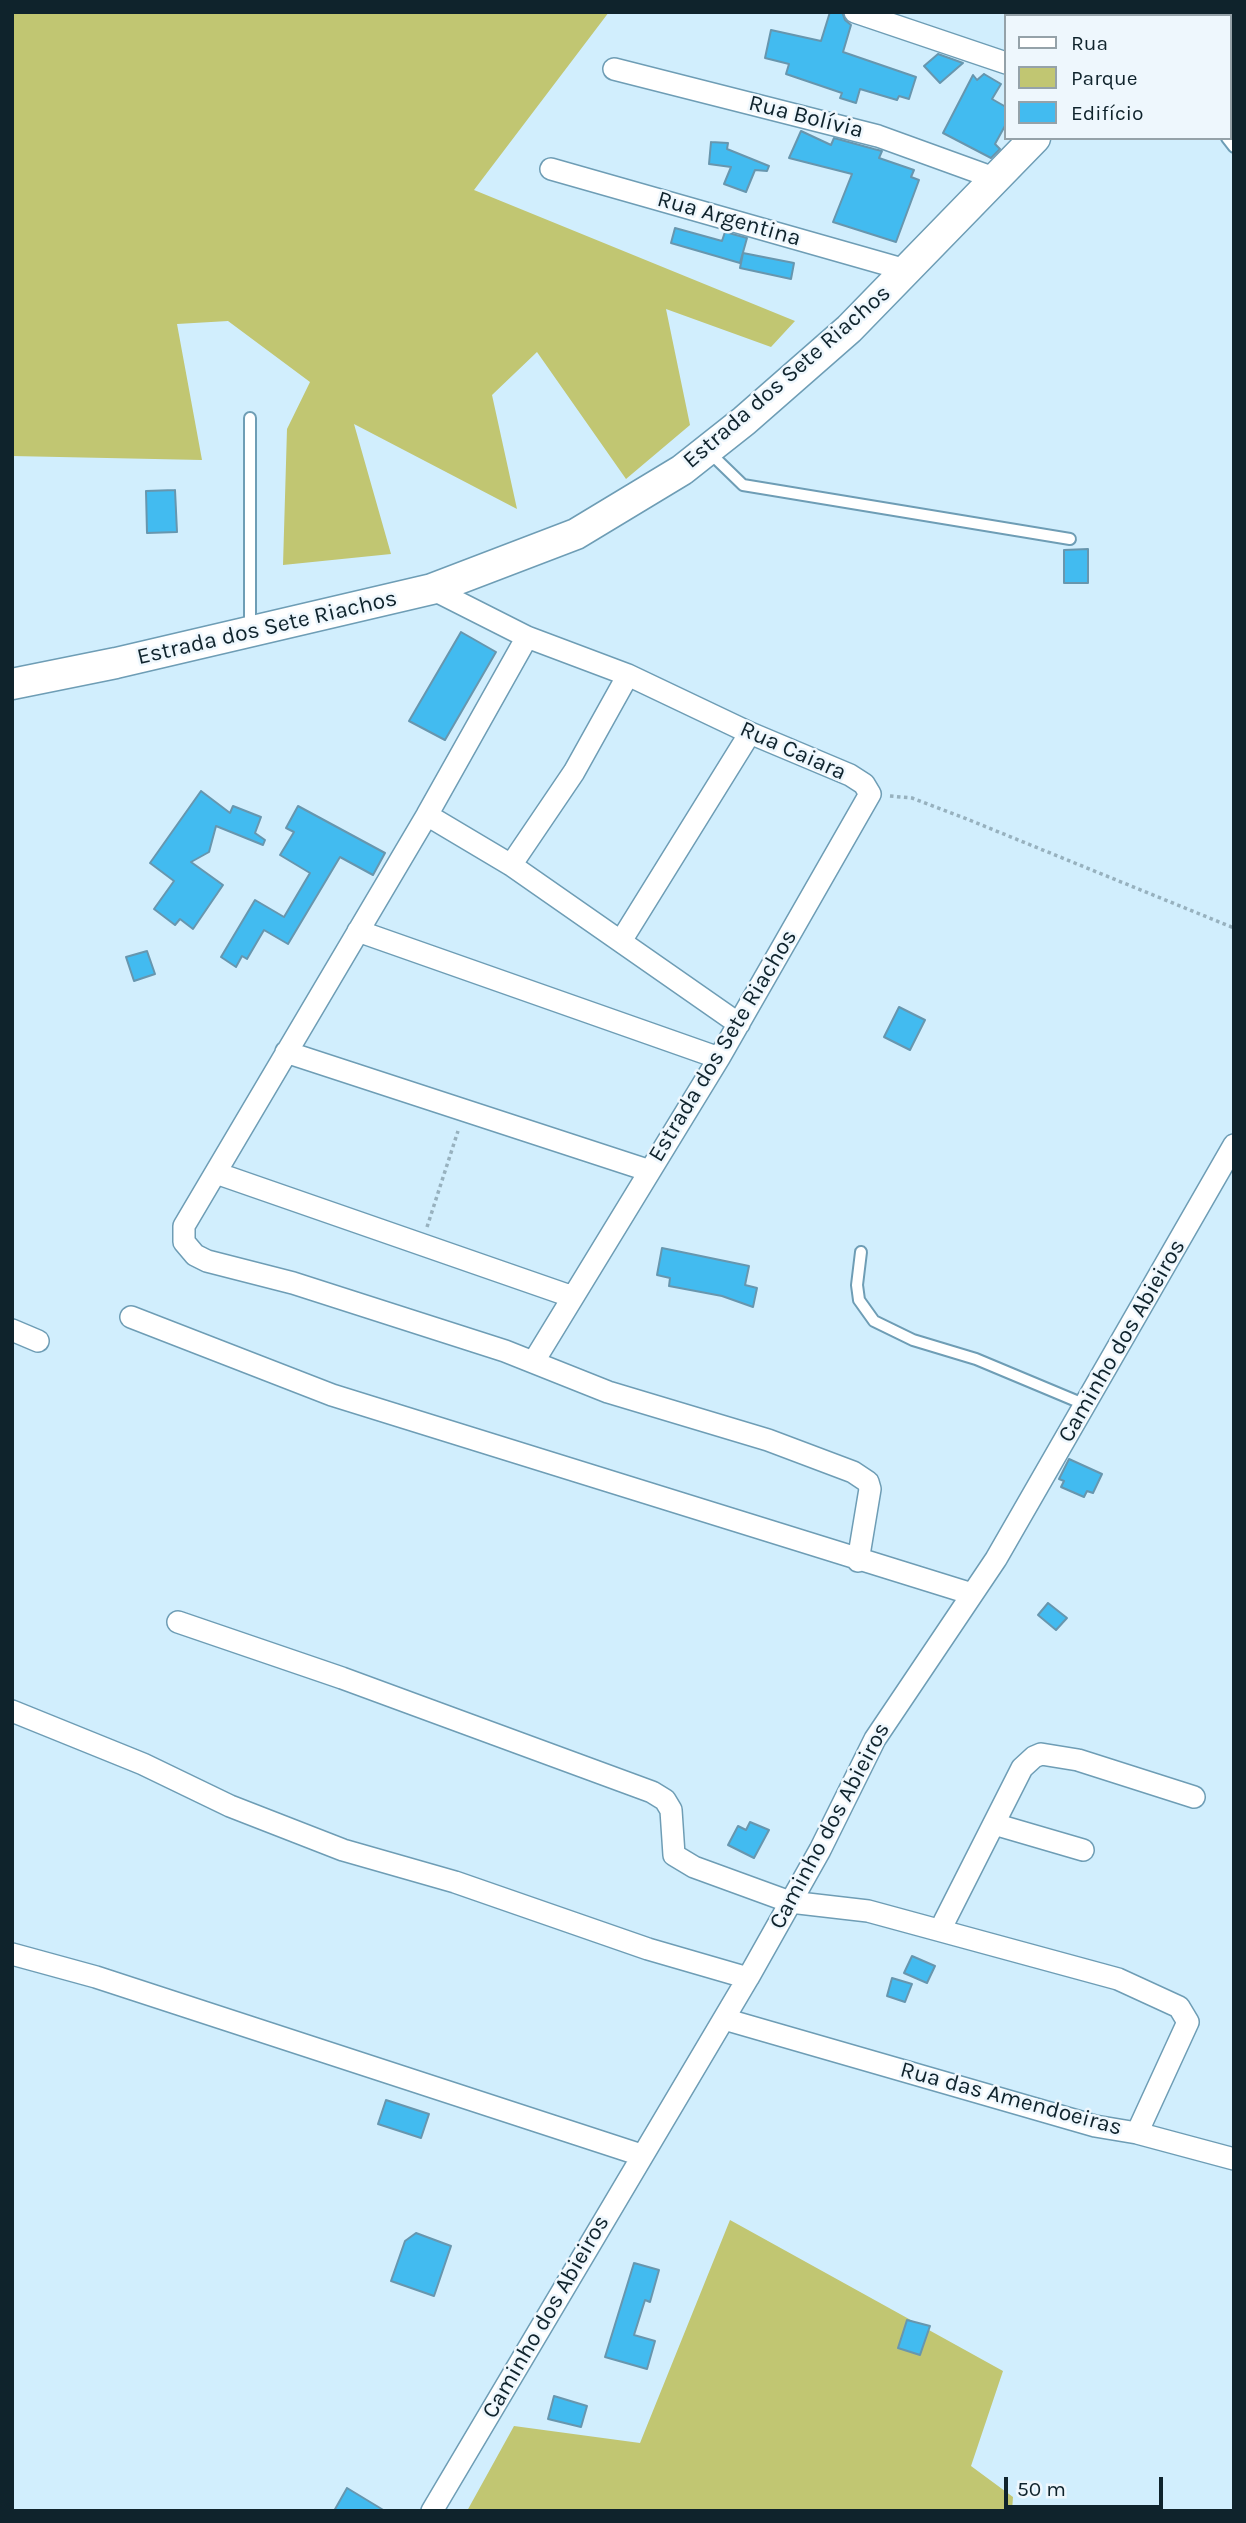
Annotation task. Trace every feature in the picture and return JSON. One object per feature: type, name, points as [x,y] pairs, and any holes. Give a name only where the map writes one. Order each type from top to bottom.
[{"type":"street","points":[[855,12],[1004,62]]},
{"type":"street","name":"Rua Bolívia","points":[[614,69],[878,135],[994,178]]},
{"type":"street","name":"Estrada dos Sete Riachos","points":[[12,684],[432,589],[576,534],[623,509],[707,450],[849,329],[1033,140]]},
{"type":"street","name":"Rua Argentina","points":[[551,169],[906,270]]},
{"type":"street","name":"Rua Caiara","points":[[432,589],[527,636],[628,675],[750,733],[850,775],[864,785],[870,794]]},
{"type":"street","points":[[527,636],[427,815],[184,1226],[184,1242],[195,1255],[293,1283],[534,1361],[584,1384],[768,1440],[862,1478],[867,1482],[870,1494],[858,1561]]},
{"type":"street","points":[[511,865],[574,772],[628,675]]},
{"type":"street","points":[[621,942],[750,733]]},
{"type":"street","name":"Estrada dos Sete Riachos","points":[[534,1361],[719,1058],[870,794]]},
{"type":"street","points":[[427,815],[511,865],[739,1024]]},
{"type":"street","points":[[358,931],[719,1058]]},
{"type":"street","points":[[286,1052],[650,1171]]},
{"type":"street","name":"Caminho dos Abieiros","points":[[432,2511],[748,1978],[820,1850],[879,1731],[996,1559],[1234,1145]]},
{"type":"street","points":[[216,1173],[573,1297]]},
{"type":"street","points":[[131,1317],[332,1395],[665,1496],[858,1561],[972,1594]]},
{"type":"street","points":[[12,1330],[38,1340]]},
{"type":"street","name":"Rua das Amendoeiras","points":[[178,1622],[342,1678],[652,1792],[665,1800],[671,1810],[672,1851],[676,1859],[790,1902],[868,1911],[941,1928],[1118,1979],[1160,1997],[1183,2012],[1188,2022],[1137,2133],[1095,2126],[724,2019]]},
{"type":"street","points":[[12,1711],[143,1764],[230,1806],[343,1850],[455,1882],[648,1948],[748,1978]]},
{"type":"street","points":[[941,1928],[1022,1768],[1041,1754],[1078,1759],[1194,1797]]},
{"type":"street","points":[[994,1824],[1083,1850]]},
{"type":"street","points":[[12,1954],[96,1977],[641,2155]]},
{"type":"street","points":[[1137,2133],[1234,2159]]},
{"type":"lane","points":[[250,418],[250,631]]},
{"type":"lane","points":[[707,450],[743,485],[1070,539]]},
{"type":"lane","points":[[861,1252],[857,1285],[859,1300],[874,1321],[913,1340],[976,1359],[1086,1405]]},
{"type":"path","name":"Rua Caiara","points":[[870,794],[912,798],[1234,928]]},
{"type":"path","points":[[421,1244],[466,1109]]},
{"type":"green space","points":[[12,12],[609,12],[474,190],[795,321],[771,347],[666,309],[690,425],[626,479],[537,352],[492,395],[517,509],[354,424],[391,554],[283,565],[287,429],[310,382],[228,321],[177,324],[202,460],[12,456]]},
{"type":"green space","points":[[730,2220],[1003,2371],[971,2466],[1013,2497],[1012,2511],[467,2511],[514,2426],[640,2443]]},
{"type":"building","points":[[830,12],[842,12],[851,25],[843,52],[916,77],[909,99],[899,96],[897,100],[860,89],[856,103],[840,98],[842,93],[786,74],[789,64],[765,58],[771,30],[821,41]]},
{"type":"building","points":[[938,54],[963,63],[940,83],[924,66]]},
{"type":"building","points":[[984,74],[1001,84],[992,99],[1004,106],[1004,128],[995,144],[1000,149],[991,158],[943,133],[973,75],[977,80]]},
{"type":"building","points":[[801,131],[831,145],[834,138],[882,151],[879,158],[914,170],[911,177],[919,180],[896,242],[833,222],[852,174],[789,158]]},
{"type":"building","points":[[711,142],[728,143],[727,149],[769,166],[767,171],[755,170],[746,192],[724,184],[731,167],[709,164]]},
{"type":"building","points":[[675,228],[722,241],[725,232],[747,238],[740,263],[671,243]]},
{"type":"building","points":[[743,253],[794,263],[791,279],[740,268]]},
{"type":"building","points":[[175,490],[177,532],[147,533],[146,491]]},
{"type":"building","points":[[1088,549],[1088,583],[1064,583],[1064,550]]},
{"type":"building","points":[[461,632],[496,652],[445,740],[409,721]]},
{"type":"building","points":[[201,791],[230,813],[233,806],[261,817],[255,833],[265,840],[263,845],[216,826],[209,852],[191,862],[223,885],[193,929],[180,919],[175,925],[154,909],[174,881],[150,863]]},
{"type":"building","points":[[298,806],[385,853],[373,875],[340,857],[288,944],[264,930],[247,959],[242,956],[236,967],[221,957],[255,900],[284,917],[310,873],[280,855],[294,832],[286,828]]},
{"type":"building","points":[[147,951],[155,974],[134,981],[126,957]]},
{"type":"building","points":[[899,1007],[925,1020],[910,1050],[884,1037]]},
{"type":"building","points":[[662,1248],[749,1266],[745,1285],[757,1288],[753,1307],[722,1296],[669,1286],[670,1278],[657,1275]]},
{"type":"building","points":[[1069,1459],[1102,1474],[1093,1493],[1087,1491],[1084,1497],[1061,1487],[1064,1481],[1059,1479]]},
{"type":"building","points":[[1048,1603],[1067,1618],[1056,1630],[1038,1615]]},
{"type":"building","points":[[750,1822],[769,1830],[754,1858],[728,1845],[738,1826],[746,1830]]},
{"type":"building","points":[[912,1956],[935,1966],[927,1983],[904,1973]]},
{"type":"building","points":[[892,1978],[912,1984],[905,2002],[887,1996]]},
{"type":"building","points":[[386,2100],[429,2114],[421,2138],[378,2124]]},
{"type":"building","points":[[416,2233],[451,2246],[434,2296],[391,2281],[405,2241]]},
{"type":"building","points":[[634,2263],[659,2270],[650,2302],[645,2300],[634,2335],[655,2341],[647,2369],[605,2357]]},
{"type":"building","points":[[907,2320],[930,2326],[920,2355],[898,2348]]},
{"type":"building","points":[[554,2396],[587,2406],[581,2427],[548,2419]]},
{"type":"building","points":[[347,2488],[385,2511],[334,2511]]}]
